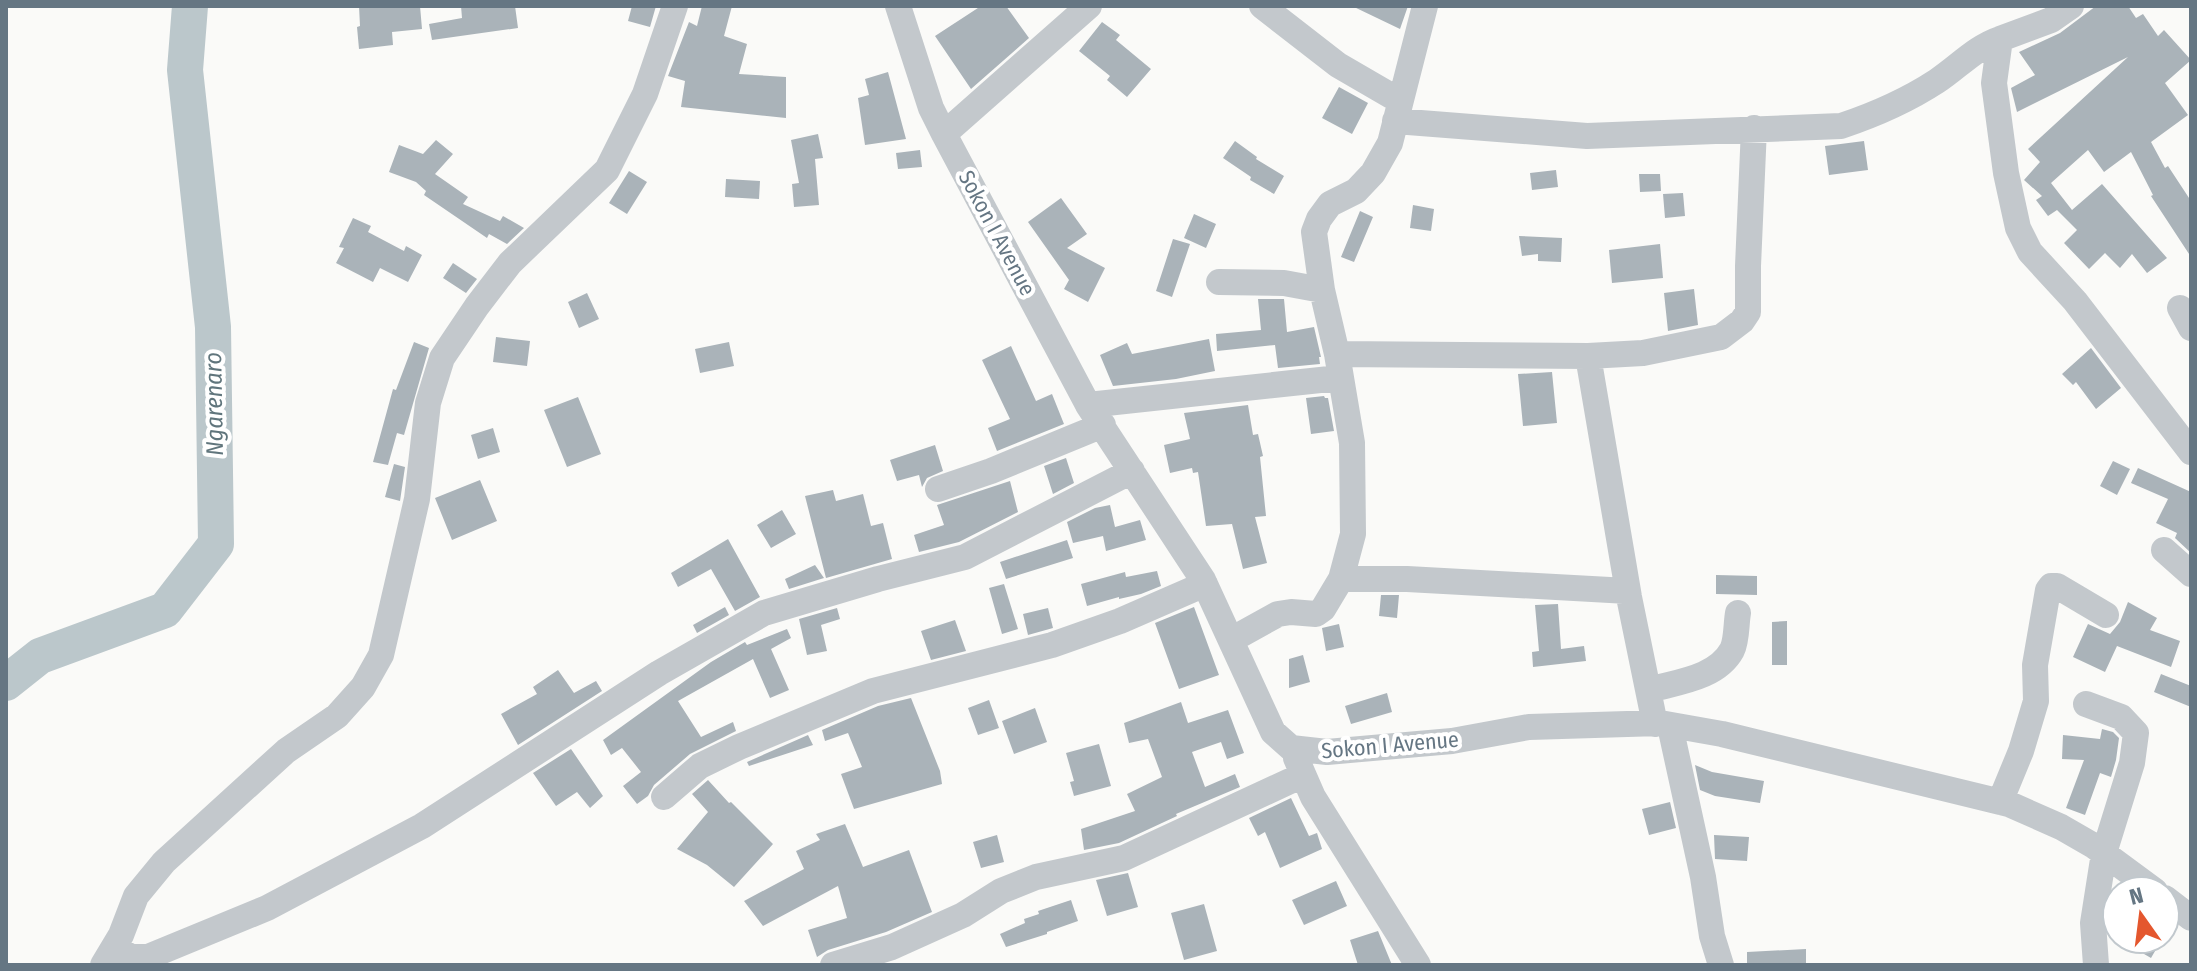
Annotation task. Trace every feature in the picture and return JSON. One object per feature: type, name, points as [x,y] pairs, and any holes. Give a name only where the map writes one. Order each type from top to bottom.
[{"type":"street","points":[[675,6],[645,94],[607,170],[510,263],[442,358],[428,403],[417,499],[381,655],[363,687],[337,716],[286,751],[164,862],[136,896],[109,956],[148,957],[267,908],[422,826],[659,673],[764,613],[965,557],[1132,471]]},
{"type":"street","name":"Sokon I Avenue","points":[[898,6],[931,108],[944,134],[1096,415],[1205,584],[1273,732],[1291,748],[1327,752],[1452,741],[1529,727],[1662,725],[1722,734],[2000,802],[2061,827],[2134,875]]},
{"type":"street","points":[[944,134],[1089,6]]},
{"type":"street","points":[[1262,6],[1398,111],[1587,136],[1841,126],[1873,116],[1936,82],[1988,43],[2051,20],[2071,6]]},
{"type":"street","points":[[1231,640],[1278,614],[1316,614],[1323,609],[1341,579],[1353,534],[1352,443],[1322,290],[1314,232],[1330,204],[1356,191],[1373,173],[1390,143],[1425,6]]},
{"type":"street","points":[[2000,39],[1994,83],[2006,173],[2018,228],[2030,252],[2075,301],[2191,452]]},
{"type":"street","points":[[938,489],[991,471],[1096,415],[1338,366],[1643,353],[1721,337],[1742,321],[1748,312],[1754,128]]},
{"type":"street","points":[[1219,282],[1284,283],[1322,290]]},
{"type":"street","points":[[1588,356],[1628,591],[1649,690],[1662,725],[1703,877],[1712,936],[1721,965]]},
{"type":"street","points":[[2164,550],[2191,574]]},
{"type":"street","points":[[1341,579],[1407,579],[1628,591]]},
{"type":"street","points":[[664,797],[700,766],[873,691],[1052,645],[1120,621],[1205,584]]},
{"type":"street","points":[[2000,802],[2021,751],[2036,701],[2035,665],[2048,590],[2051,586],[2057,586],[2106,615]]},
{"type":"street","points":[[1649,690],[1708,673],[1723,663],[1733,648],[1738,613]]},
{"type":"street","points":[[2086,704],[2121,717],[2136,733],[2132,763],[2104,853],[2093,923],[2096,965]]},
{"type":"street","points":[[1291,748],[1313,797],[1418,965]]},
{"type":"street","points":[[833,965],[892,947],[941,925],[1001,891],[1036,877],[1124,858],[1303,775]]},
{"type":"building","points":[[359,6],[420,6],[422,29],[392,32],[393,45],[359,49]]},
{"type":"building","points":[[461,6],[515,6],[518,28],[432,40],[429,24],[462,18]]},
{"type":"building","points":[[632,6],[656,6],[650,27],[628,21]]},
{"type":"building","points":[[702,6],[732,6],[724,36],[747,44],[739,74],[786,77],[786,118],[681,107],[685,81],[668,76],[689,22],[697,26]]},
{"type":"building","points":[[981,6],[1006,6],[1029,38],[971,89],[935,36]]},
{"type":"building","points":[[1352,6],[1408,6],[1400,29]]},
{"type":"building","points":[[2096,6],[2128,6],[2136,18],[2143,14],[2158,36],[2164,30],[2191,60],[2165,83],[2188,115],[2151,142],[2165,168],[2168,166],[2191,201],[2191,257],[2151,196],[2131,152],[2104,172],[2088,150],[2051,183],[2072,210],[2102,184],[2167,258],[2147,273],[2132,254],[2120,268],[2105,253],[2089,269],[2064,243],[2077,230],[2057,210],[2048,216],[2036,200],[2042,196],[2024,180],[2040,162],[2028,149],[2128,57],[2017,112],[2011,88],[2035,75],[2019,52],[2060,33]]},
{"type":"building","points":[[1102,22],[1120,35],[1116,40],[1151,69],[1127,97],[1107,80],[1110,76],[1079,51]]},
{"type":"building","points":[[888,72],[906,139],[865,145],[858,98],[869,95],[865,79]]},
{"type":"building","points":[[1339,87],[1368,103],[1352,134],[1322,118]]},
{"type":"building","points":[[818,134],[823,158],[815,159],[819,205],[794,207],[792,184],[799,183],[791,140]]},
{"type":"building","points":[[436,140],[453,154],[435,174],[468,197],[463,204],[500,221],[503,216],[524,228],[507,244],[489,234],[487,238],[424,195],[426,191],[416,182],[389,172],[399,145],[423,154]]},
{"type":"building","points":[[1235,141],[1256,159],[1284,176],[1274,194],[1250,180],[1251,177],[1223,158]]},
{"type":"building","points":[[1864,141],[1868,170],[1829,175],[1825,146]]},
{"type":"building","points":[[920,150],[922,167],[898,169],[896,153]]},
{"type":"building","points":[[1556,170],[1558,187],[1532,190],[1530,173]]},
{"type":"building","points":[[629,171],[647,182],[627,214],[609,203]]},
{"type":"building","points":[[1639,174],[1660,174],[1661,191],[1640,192]]},
{"type":"building","points":[[726,179],[760,181],[759,199],[725,197]]},
{"type":"building","points":[[1683,193],[1685,216],[1665,218],[1663,194]]},
{"type":"building","points":[[1061,198],[1087,234],[1067,248],[1105,268],[1088,302],[1064,289],[1069,280],[1028,222]]},
{"type":"building","points":[[1413,205],[1434,209],[1431,231],[1410,228]]},
{"type":"building","points":[[1360,211],[1373,217],[1354,262],[1341,257]]},
{"type":"building","points":[[1194,214],[1216,224],[1206,248],[1184,238]]},
{"type":"building","points":[[353,218],[371,226],[368,232],[404,251],[406,246],[422,255],[408,282],[380,268],[373,282],[336,263],[344,248],[339,247]]},
{"type":"building","points":[[1519,236],[1562,238],[1561,262],[1538,261],[1538,254],[1522,256]]},
{"type":"building","points":[[1173,239],[1190,244],[1172,297],[1156,291]]},
{"type":"building","points":[[1660,244],[1663,278],[1612,283],[1609,250]]},
{"type":"building","points":[[453,263],[477,279],[466,293],[443,278]]},
{"type":"building","points":[[1694,289],[1698,325],[1668,331],[1664,293]]},
{"type":"building","points":[[587,293],[599,319],[579,328],[568,302]]},
{"type":"building","points":[[1258,299],[1284,299],[1287,332],[1314,327],[1320,364],[1278,368],[1275,345],[1217,351],[1216,334],[1261,330]]},
{"type":"building","points":[[496,337],[530,341],[527,366],[493,362]]},
{"type":"building","points":[[1209,339],[1215,371],[1176,379],[1113,386],[1100,355],[1127,343],[1132,354]]},
{"type":"building","points":[[414,342],[429,348],[404,435],[397,433],[388,465],[373,462],[393,389],[396,390]]},
{"type":"building","points":[[729,342],[734,366],[700,373],[695,349]]},
{"type":"building","points":[[1011,346],[1036,401],[1052,394],[1064,424],[997,451],[988,428],[1010,419],[982,360]]},
{"type":"building","points":[[2091,348],[2121,388],[2096,409],[2076,382],[2073,385],[2062,374]]},
{"type":"building","points":[[1552,372],[1557,423],[1523,426],[1518,374]]},
{"type":"building","points":[[578,397],[601,454],[567,467],[544,410]]},
{"type":"building","points":[[1306,398],[1328,398],[1334,431],[1311,434]]},
{"type":"building","points":[[1248,405],[1253,435],[1258,434],[1263,456],[1260,457],[1266,516],[1255,517],[1267,563],[1243,569],[1232,524],[1206,526],[1198,472],[1193,473],[1192,468],[1170,473],[1164,445],[1190,439],[1184,413]]},
{"type":"building","points":[[493,428],[500,452],[478,459],[471,435]]},
{"type":"building","points":[[935,445],[943,471],[927,478],[922,487],[919,475],[897,481],[890,460]]},
{"type":"building","points":[[1066,458],[1074,483],[1053,494],[1044,466]]},
{"type":"building","points":[[2113,461],[2130,469],[2117,495],[2100,486]]},
{"type":"building","points":[[394,464],[405,467],[400,501],[385,497]]},
{"type":"building","points":[[2138,468],[2191,492],[2191,553],[2175,538],[2177,533],[2156,523],[2168,499],[2131,483]]},
{"type":"building","points":[[480,480],[497,521],[452,540],[435,498]]},
{"type":"building","points":[[1010,481],[1018,512],[959,542],[919,552],[914,535],[944,525],[937,505]]},
{"type":"building","points":[[833,490],[836,501],[863,494],[871,526],[883,523],[892,559],[826,578],[805,496]]},
{"type":"building","points":[[1110,505],[1115,527],[1140,520],[1146,540],[1106,551],[1103,536],[1073,543],[1067,522],[1095,508]]},
{"type":"building","points":[[782,510],[796,534],[771,548],[757,525]]},
{"type":"building","points":[[728,539],[760,597],[735,611],[711,569],[678,587],[671,573]]},
{"type":"building","points":[[1067,540],[1073,558],[1006,579],[1000,562]]},
{"type":"building","points":[[815,565],[824,578],[789,589],[785,579]]},
{"type":"building","points":[[1157,571],[1161,586],[1141,594],[1087,606],[1081,584],[1125,572],[1126,577]]},
{"type":"building","points":[[1716,575],[1757,576],[1757,595],[1716,594]]},
{"type":"building","points":[[1004,584],[1018,629],[1002,634],[989,588]]},
{"type":"building","points":[[1381,595],[1399,595],[1397,618],[1379,616]]},
{"type":"building","points":[[2128,602],[2157,618],[2150,630],[2180,641],[2171,667],[2117,646],[2105,672],[2073,657],[2088,624],[2110,634],[2120,622]]},
{"type":"building","points":[[1558,604],[1561,649],[1584,646],[1586,661],[1533,667],[1532,652],[1539,651],[1535,605]]},
{"type":"building","points":[[725,607],[729,615],[697,633],[693,625]]},
{"type":"building","points":[[1194,607],[1219,675],[1179,689],[1155,623]]},
{"type":"building","points":[[837,608],[840,619],[821,625],[827,651],[807,655],[799,619]]},
{"type":"building","points":[[1048,608],[1053,628],[1028,635],[1023,614]]},
{"type":"building","points":[[955,620],[966,651],[931,660],[921,631]]},
{"type":"building","points":[[1787,621],[1787,665],[1772,665],[1772,622]]},
{"type":"building","points":[[1339,624],[1344,647],[1326,651],[1322,628]]},
{"type":"building","points":[[787,629],[791,638],[771,649],[789,690],[770,698],[753,659],[678,701],[701,737],[733,722],[736,731],[690,754],[637,804],[623,786],[641,772],[622,748],[611,755],[603,740],[711,662],[745,642],[747,645]]},
{"type":"building","points":[[1303,655],[1310,682],[1289,688],[1289,659]]},
{"type":"building","points":[[558,670],[574,693],[596,681],[602,691],[518,745],[501,714],[537,694],[533,687]]},
{"type":"building","points":[[2161,674],[2191,686],[2191,707],[2154,692]]},
{"type":"building","points":[[1387,693],[1392,712],[1351,724],[1345,706]]},
{"type":"building","points":[[911,698],[940,771],[942,784],[854,809],[841,774],[862,767],[848,733],[825,741],[822,730],[878,706]]},
{"type":"building","points":[[989,700],[999,728],[978,735],[968,708]]},
{"type":"building","points":[[1181,702],[1188,723],[1228,710],[1244,753],[1227,759],[1221,742],[1192,752],[1205,787],[1235,774],[1240,787],[1119,843],[1084,850],[1081,829],[1135,811],[1127,794],[1162,777],[1148,739],[1129,743],[1124,723]]},
{"type":"building","points":[[1035,708],[1047,742],[1014,754],[1002,721]]},
{"type":"building","points":[[2102,729],[2113,732],[2119,738],[2116,760],[2111,777],[2100,773],[2085,815],[2066,808],[2084,760],[2062,759],[2063,735],[2100,739]]},
{"type":"building","points":[[808,735],[813,745],[749,766],[747,762]]},
{"type":"building","points":[[1099,744],[1111,786],[1074,796],[1070,782],[1074,781],[1066,753]]},
{"type":"building","points":[[571,749],[603,796],[590,808],[577,792],[556,806],[533,773]]},
{"type":"building","points":[[1695,765],[1712,772],[1764,781],[1760,803],[1715,796],[1700,790]]},
{"type":"building","points":[[708,780],[773,844],[734,887],[707,865],[677,849],[708,812],[692,794]]},
{"type":"building","points":[[1291,798],[1309,836],[1317,833],[1322,849],[1280,868],[1265,832],[1258,836],[1249,818]]},
{"type":"building","points":[[1670,802],[1676,828],[1649,835],[1642,809]]},
{"type":"building","points":[[845,824],[863,867],[909,850],[932,912],[886,932],[828,950],[817,957],[808,930],[847,918],[838,886],[763,926],[744,901],[804,869],[796,851],[820,840],[816,834]]},
{"type":"building","points":[[997,835],[1004,862],[981,868],[973,842]]},
{"type":"building","points":[[1714,835],[1749,837],[1747,861],[1715,859]]},
{"type":"building","points":[[1128,873],[1138,907],[1107,916],[1096,880]]},
{"type":"building","points":[[1336,881],[1347,906],[1304,925],[1292,900]]},
{"type":"building","points":[[1071,900],[1078,921],[1006,947],[1000,934],[1025,923],[1024,919],[1039,914],[1038,911]]},
{"type":"building","points":[[1204,904],[1217,951],[1184,960],[1171,913]]},
{"type":"building","points":[[1378,931],[1392,965],[1358,965],[1350,940]]},
{"type":"building","points":[[1806,949],[1806,965],[1747,965],[1747,952]]},
{"type":"waterway","name":"Ngarenaro","points":[[6,683],[40,656],[165,610],[216,544],[213,327],[185,70],[190,6]]}]
